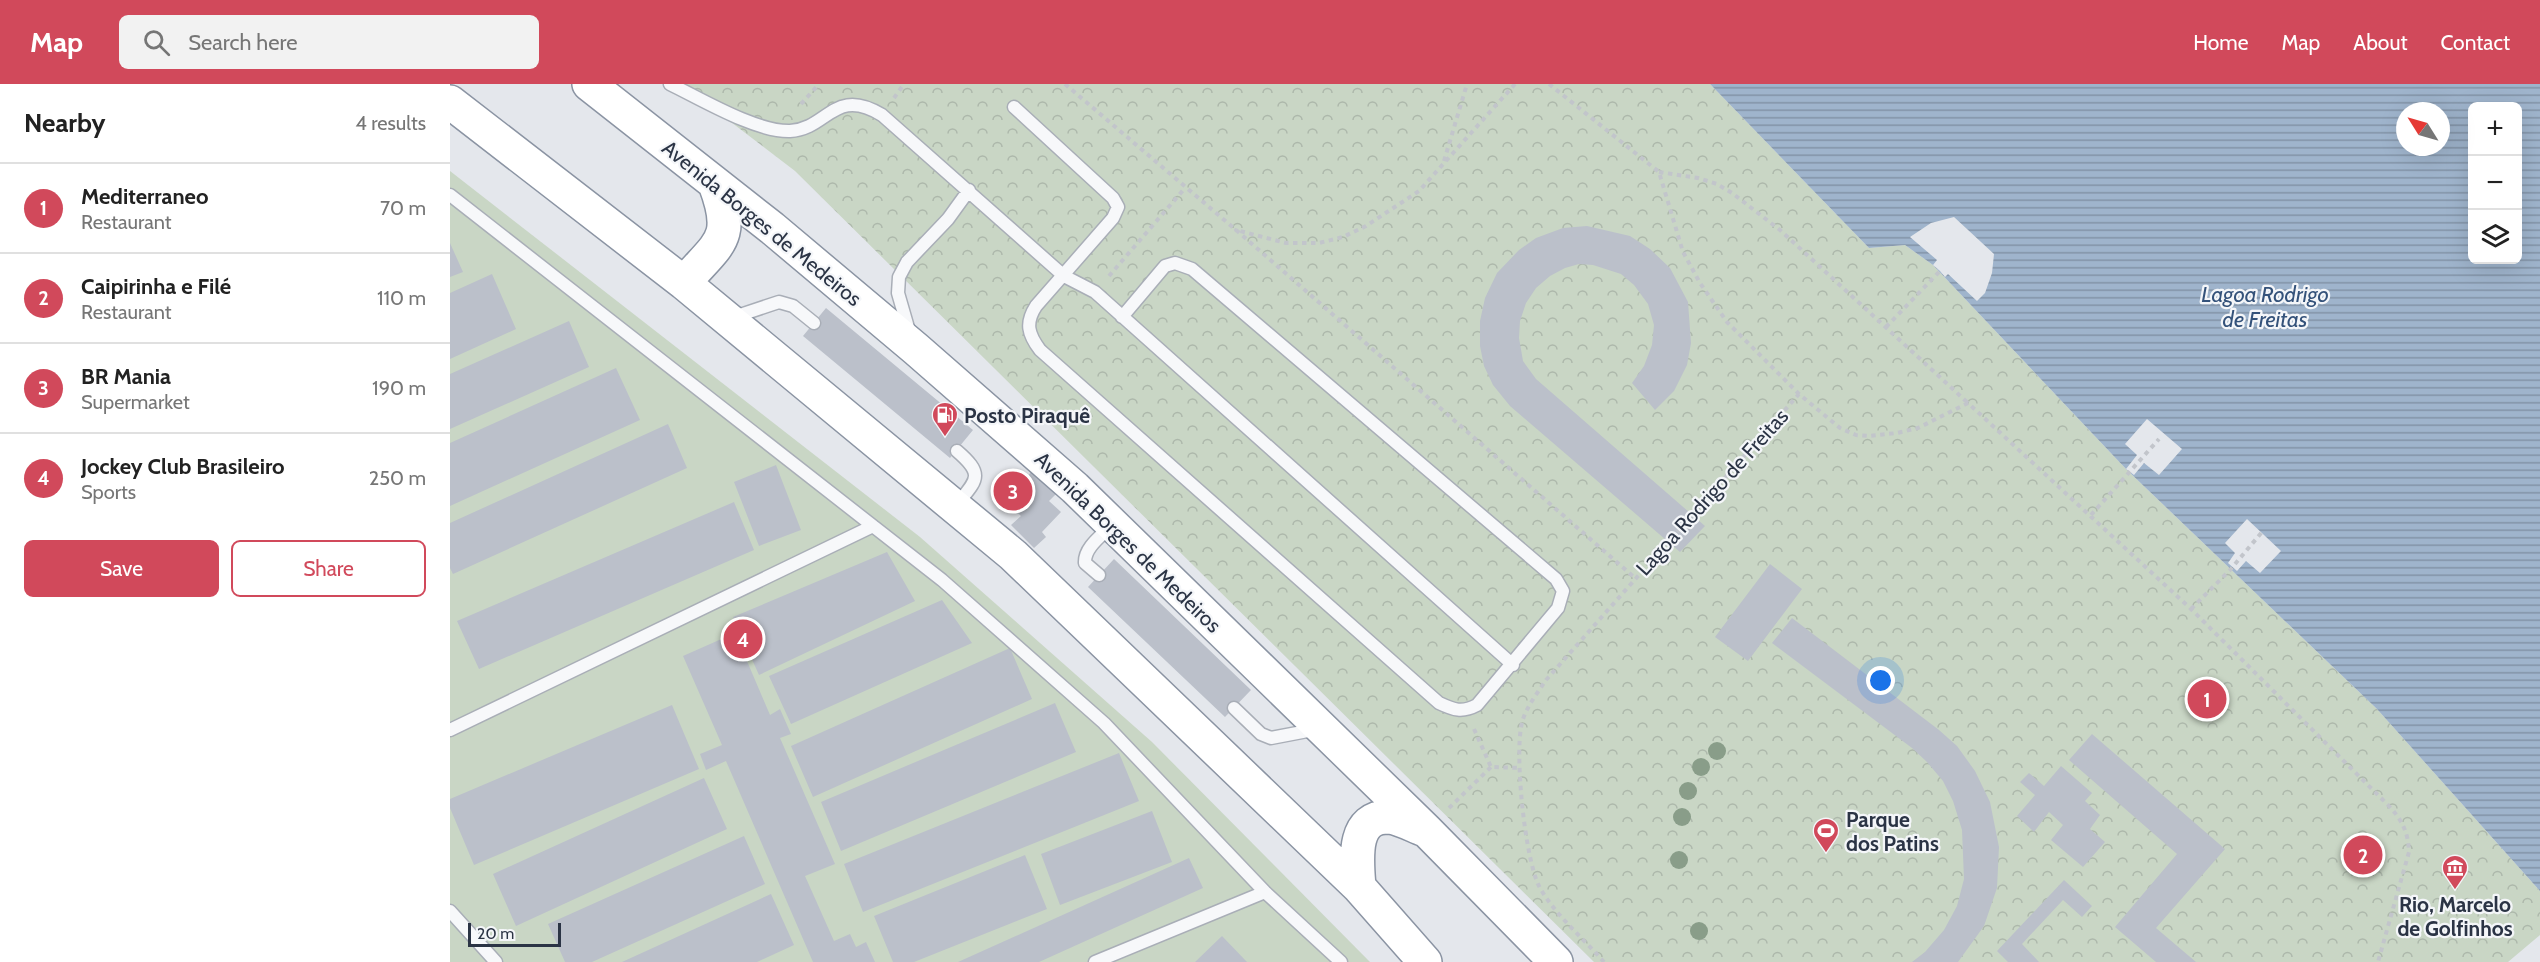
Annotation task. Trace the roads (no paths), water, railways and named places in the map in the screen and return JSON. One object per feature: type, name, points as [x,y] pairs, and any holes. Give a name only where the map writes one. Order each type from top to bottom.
[{"type":"highway","name":"Avenida Borges de Medeiros","points":[[589,84],[772,228],[916,349],[1075,488],[1426,830],[1556,962]]},
{"type":"highway","points":[[450,102],[684,283],[1013,555],[1359,887],[1425,962]]},
{"type":"highway","points":[[684,283],[723,236],[726,225],[724,208],[715,184]]},
{"type":"highway","points":[[1359,887],[1358,845],[1363,829],[1374,819],[1391,817],[1426,830]]},
{"type":"lane","points":[[670,84],[752,123],[774,129],[791,131],[805,127],[837,107],[855,105],[870,108],[882,115],[1064,276],[1095,292],[1512,665]]},
{"type":"lane","points":[[1014,107],[1113,198],[1118,207],[1113,218],[1036,306],[1029,317],[1028,327],[1031,339],[1040,350],[1438,703],[1454,710],[1465,711],[1477,705],[1558,608],[1563,591],[1556,579],[1192,269],[1175,262],[1165,266],[1122,317]]},
{"type":"lane","points":[[916,349],[902,312],[898,293],[899,277],[907,262],[948,219],[969,190]]},
{"type":"lane","points":[[450,195],[942,580],[1104,723],[1265,892],[1341,962]]},
{"type":"lane","points":[[728,319],[779,302],[793,306],[814,323]]},
{"type":"lane","points":[[955,507],[974,483],[975,477],[972,464],[957,451]]},
{"type":"lane","points":[[1099,575],[1085,563],[1085,556],[1113,524]]},
{"type":"lane","points":[[450,730],[873,526]]},
{"type":"lane","points":[[1234,708],[1261,734],[1271,738],[1322,728]]},
{"type":"lane","points":[[1095,962],[1265,892]]},
{"type":"lane","points":[[450,911],[496,962]]},
{"type":"water","name":"Lagoa Rodrigo de Freitas","points":[[1710,84],[2540,84],[2540,891],[2377,709],[2126,469],[1933,265],[1905,245],[1869,248]]},
{"type":"place","name":"Posto Piraquê","points":[[945,438]]},
{"type":"place","name":"BR Mania","points":[[1013,491]]},
{"type":"place","name":"Jockey Club Brasileiro","points":[[743,639]]},
{"type":"place","name":"Mediterraneo","points":[[2207,699]]},
{"type":"place","name":"Parque dos Patins","points":[[1826,854]]},
{"type":"place","name":"Caipirinha e Filé","points":[[2363,855]]},
{"type":"place","name":"Rio, Marcelo de Golfinhos","points":[[2455,891]]}]
